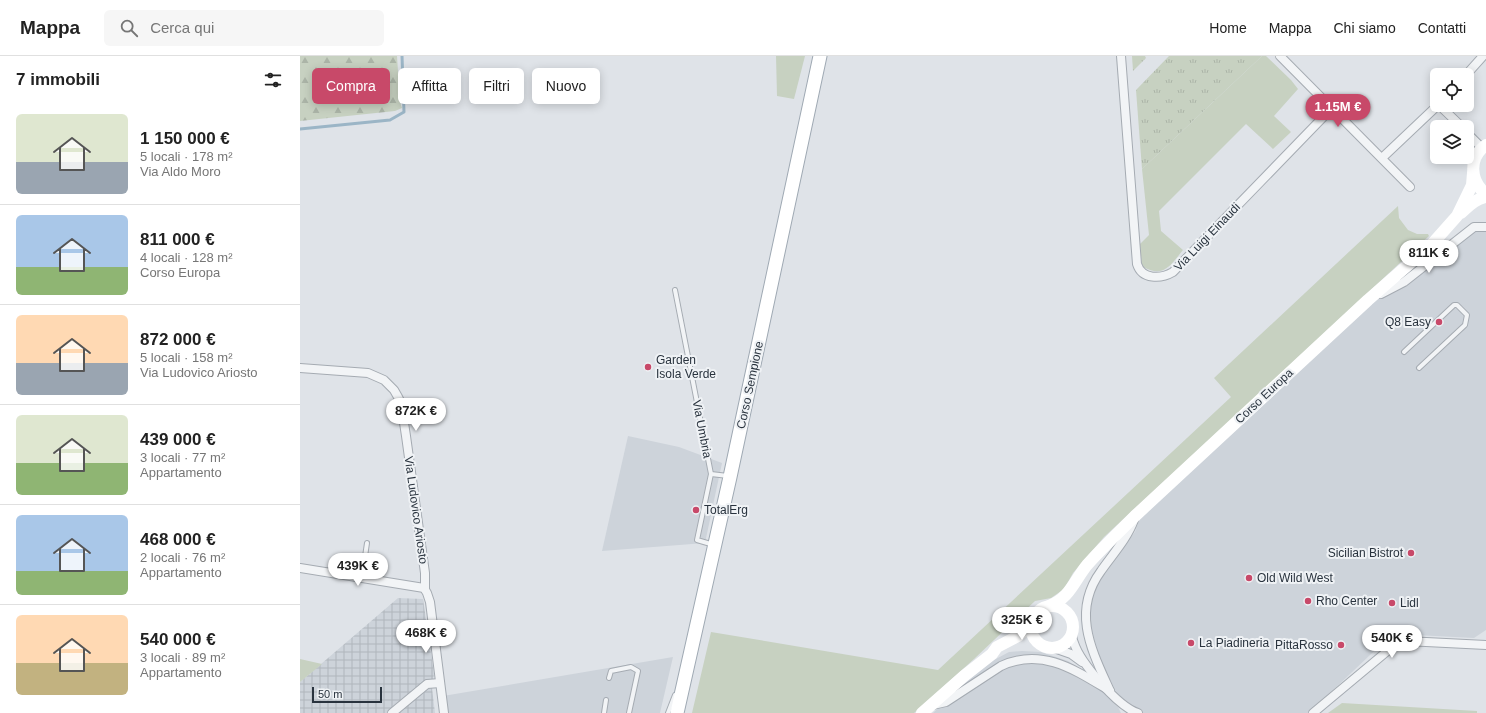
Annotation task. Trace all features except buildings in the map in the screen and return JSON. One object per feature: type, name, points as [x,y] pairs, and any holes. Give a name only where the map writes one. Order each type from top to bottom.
[{"type":"main road","name":"Corso Sempione","points":[[677,713],[730,477],[820,56]]},
{"type":"main road","name":"Corso Europa","points":[[1457,216],[1470,188],[1474,161],[1484,147]]},
{"type":"main road","points":[[1473,174],[1475,182],[1486,196]]},
{"type":"main road","name":"Corso Europa","points":[[1072,626],[1072,596],[1077,582],[1086,567],[1106,544],[1368,300],[1433,243],[1471,203],[1486,196]]},
{"type":"main road","name":"Corso Europa","points":[[1049,606],[1060,600],[1077,582]]},
{"type":"main road","points":[[926,710],[964,676],[992,654],[997,647],[1018,636],[1031,624],[1039,610],[1049,606],[1061,608],[1066,611],[1072,626],[1071,635],[1065,643],[1060,646],[1025,643],[992,654]]},
{"type":"main road","points":[[1031,624],[1032,633],[1037,641],[1046,646]]},
{"type":"street","name":"Via Luigi Einaudi","points":[[1122,56],[1137,264],[1139,269],[1148,276],[1162,277],[1173,272],[1332,108]]},
{"type":"street","points":[[1280,56],[1410,187]]},
{"type":"street","points":[[1472,68],[1483,56]]},
{"type":"street","points":[[1382,158],[1431,112]]},
{"type":"street","points":[[1446,112],[1454,120]]},
{"type":"street","points":[[1474,139],[1484,147]]},
{"type":"street","points":[[1368,300],[1404,282],[1474,227],[1486,227]]},
{"type":"street","name":"Via Ludovico Ariosto","points":[[300,368],[368,373],[384,380],[394,390],[401,403],[425,573],[425,589],[430,602],[444,713]]},
{"type":"street","points":[[1110,691],[1087,634],[1085,621],[1086,607],[1092,584],[1100,571],[1128,535],[1135,516]]},
{"type":"street","points":[[300,568],[420,586],[425,589]]},
{"type":"street","points":[[1072,626],[1073,642],[1087,666]]},
{"type":"street","points":[[1313,713],[1396,643],[1406,641],[1486,645]]},
{"type":"street","points":[[1046,646],[1071,654],[1087,666],[1127,710],[1138,713]]},
{"type":"street","points":[[926,710],[946,702],[1001,666],[1010,662],[1030,659],[1042,659],[1065,666],[1110,691]]},
{"type":"street","points":[[392,713],[427,684],[440,683]]},
{"type":"lane","name":"Via Umbria","points":[[675,290],[711,474]]},
{"type":"lane","points":[[1404,352],[1454,305],[1457,304],[1460,307],[1467,315],[1465,325],[1419,368]]},
{"type":"lane","points":[[714,545],[697,540],[711,474],[730,477]]},
{"type":"lane","points":[[362,577],[367,543]]},
{"type":"lane","points":[[668,713],[688,663]]},
{"type":"lane","points":[[609,678],[611,671],[631,667],[638,671],[629,713]]},
{"type":"lane","points":[[604,713],[606,700]]},
{"type":"shaded area","points":[[1474,228],[1486,228],[1486,630],[1474,638],[1396,634],[1390,636],[1309,713],[1141,713],[1110,690],[1089,633],[1090,594],[1108,564],[1135,532],[1141,515],[1371,304]]},
{"type":"shaded area","points":[[628,436],[679,447],[722,463],[705,543],[602,551]]},
{"type":"shaded area","points":[[398,598],[423,599],[434,674],[432,688],[435,713],[300,713],[300,682]]},
{"type":"shaded area","points":[[1009,652],[1041,652],[1068,661],[1079,668],[1118,707],[1121,713],[933,713],[967,681],[994,660]]},
{"type":"shaded area","points":[[673,657],[660,713],[445,713],[443,696]]},
{"type":"green space","points":[[300,56],[397,56],[398,104],[401,104],[402,108],[395,111],[300,121]]},
{"type":"green space","points":[[776,56],[805,56],[794,99],[777,96]]},
{"type":"green space","points":[[1132,56],[1145,56],[1146,58],[1133,71]]},
{"type":"green space","points":[[1169,56],[1262,56],[1142,169],[1136,90]]},
{"type":"green space","points":[[1262,56],[1266,56],[1291,80],[1298,89],[1274,116],[1291,132],[1273,149],[1246,124],[1159,211],[1161,231],[1183,250],[1166,269],[1161,271],[1149,270],[1142,266],[1140,244],[1149,235],[1142,169]]},
{"type":"green space","points":[[1398,206],[1399,218],[1408,230],[1417,234],[1428,234],[1429,236],[1104,537],[1073,573],[1064,589],[1051,598],[1035,601],[914,713],[692,713],[711,632],[938,670],[1231,397],[1214,378]]},
{"type":"green space","points":[[300,659],[322,664],[300,682]]},
{"type":"green space","points":[[1342,703],[1477,711],[1477,713],[1328,713]]},
{"type":"waterway","points":[[300,129],[390,120],[404,112],[402,56]]},
{"type":"place","name":"Q8 Easy","points":[[1439,322]]},
{"type":"place","name":"Garden Isola Verde","points":[[648,367]]},
{"type":"place","name":"TotalErg","points":[[696,510]]},
{"type":"place","name":"Sicilian Bistrot","points":[[1411,553]]},
{"type":"place","name":"Old Wild West","points":[[1249,578]]},
{"type":"place","name":"Rho Center","points":[[1308,601]]},
{"type":"place","name":"Lidl","points":[[1392,603]]},
{"type":"place","name":"La Piadineria","points":[[1191,643]]},
{"type":"place","name":"PittaRosso","points":[[1341,645]]}]
